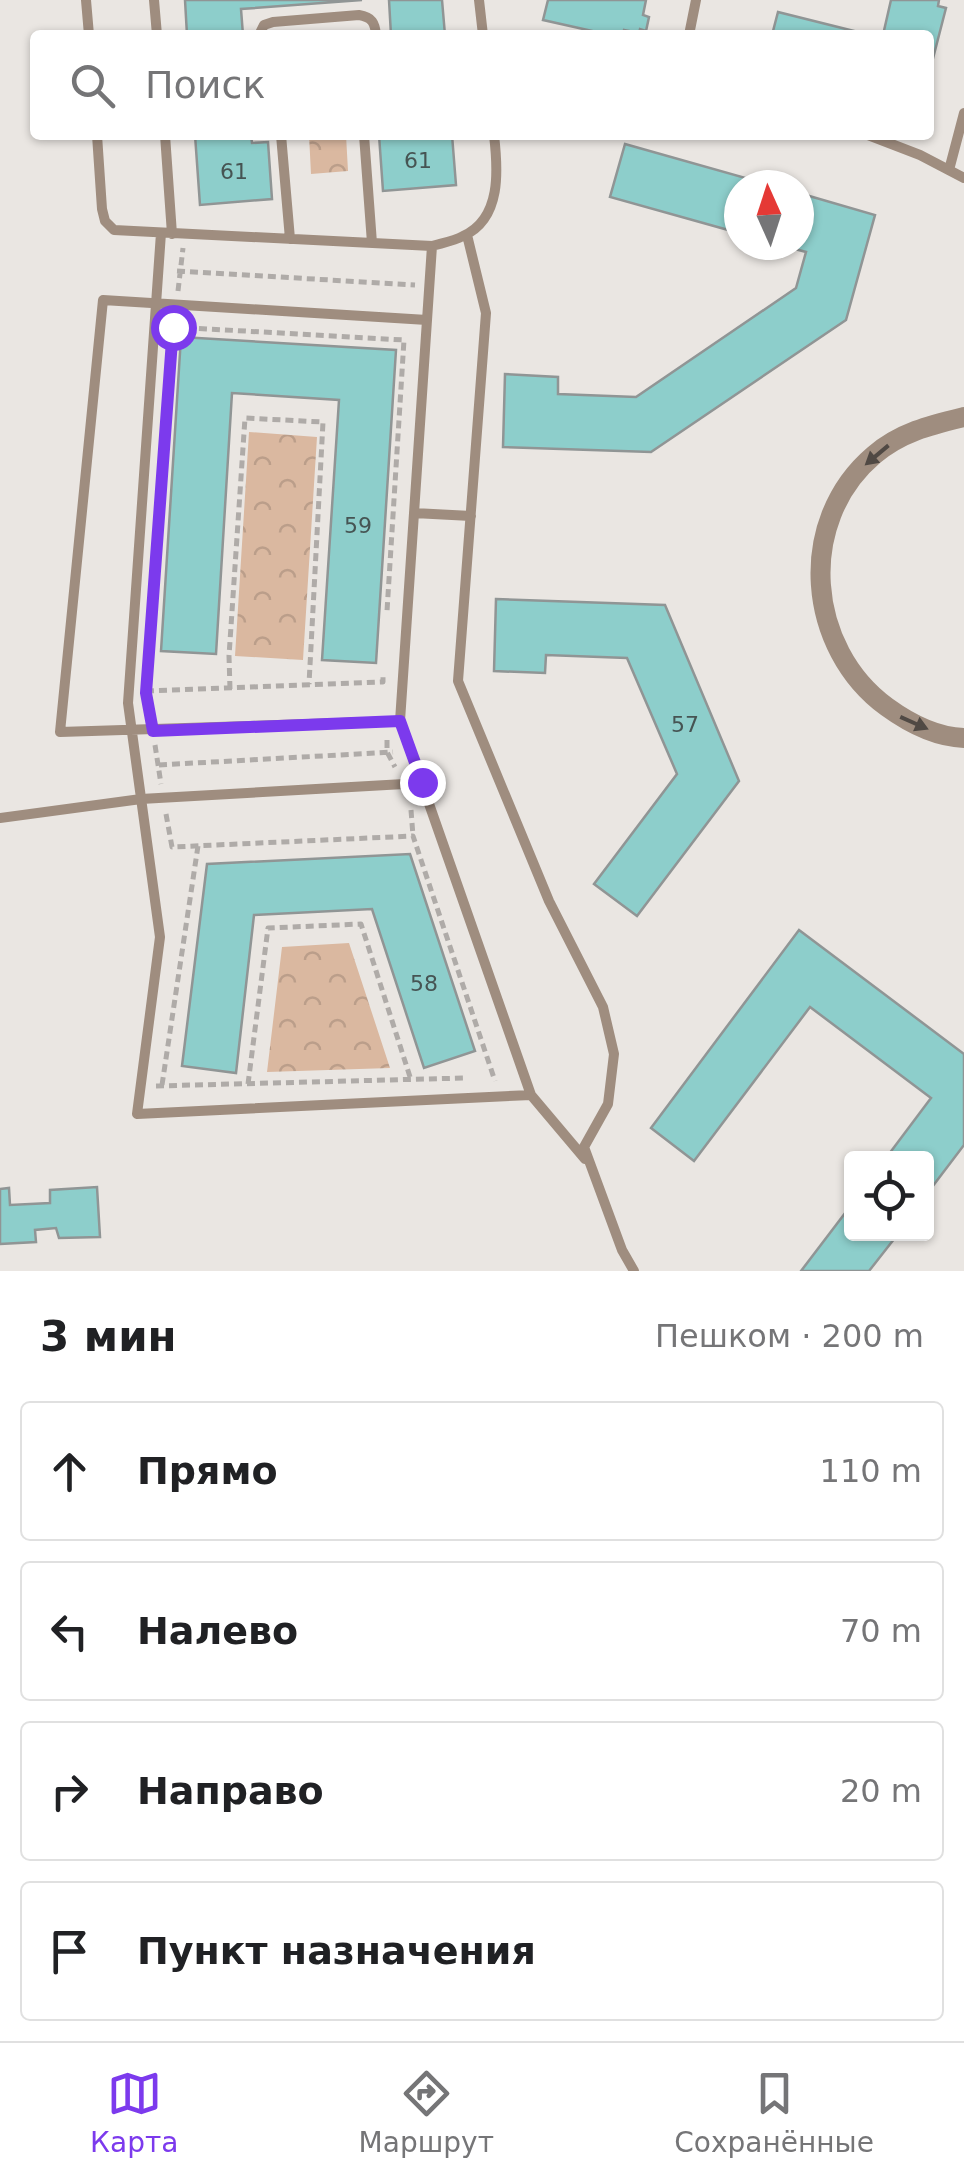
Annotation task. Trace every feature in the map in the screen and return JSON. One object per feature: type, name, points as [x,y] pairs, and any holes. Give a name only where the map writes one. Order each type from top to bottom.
[{"type":"street","points":[[964,417],[914,428],[872,456],[838,498],[820,550],[820,597],[834,647],[865,691],[910,724],[964,738]]},
{"type":"lane","points":[[86,0],[89,30]]},
{"type":"lane","points":[[154,0],[157,30]]},
{"type":"lane","points":[[479,0],[482,30]]},
{"type":"lane","points":[[689,30],[696,0]]},
{"type":"lane","points":[[261,30],[264,24],[273,22],[359,15],[374,22],[375,30]]},
{"type":"lane","points":[[950,170],[964,113]]},
{"type":"lane","points":[[97,140],[105,220],[114,230],[432,246],[467,235],[486,214],[499,181],[495,140]]},
{"type":"lane","points":[[165,140],[173,234],[159,270],[128,703],[160,937],[137,1114],[530,1095]]},
{"type":"lane","points":[[281,140],[290,239]]},
{"type":"lane","points":[[364,140],[372,243]]},
{"type":"lane","points":[[880,140],[964,178]]},
{"type":"lane","points":[[467,235],[486,313],[458,681],[549,901],[603,1007],[614,1054],[608,1104],[584,1147],[622,1250],[634,1271]]},
{"type":"lane","points":[[432,246],[400,721],[530,1095],[591,1166]]},
{"type":"lane","points":[[400,721],[60,732],[103,300],[427,320]]},
{"type":"lane","points":[[414,513],[471,516]]},
{"type":"lane","points":[[0,818],[141,799],[422,782]]},
{"type":"path","points":[[173,234],[180,272],[173,327],[404,340],[386,625]]},
{"type":"path","points":[[159,270],[429,286]]},
{"type":"path","points":[[230,689],[245,418],[323,422],[309,686]]},
{"type":"path","points":[[148,674],[146,693],[309,686],[383,682],[384,663]]},
{"type":"path","points":[[153,731],[172,847],[413,836],[500,1096]]},
{"type":"path","points":[[136,766],[412,749]]},
{"type":"path","points":[[160,1113],[198,846]]},
{"type":"path","points":[[248,1084],[268,928],[361,924],[411,1080]]},
{"type":"path","points":[[140,1086],[493,1078]]},
{"type":"green space","points":[[309,140],[346,140],[348,171],[311,174]]},
{"type":"green space","points":[[249,432],[317,437],[303,660],[235,656]]},
{"type":"green space","points":[[349,943],[390,1068],[267,1072],[282,947]]},
{"type":"building","points":[[185,0],[362,0],[241,9],[243,30],[187,30]]},
{"type":"building","points":[[389,0],[442,0],[445,30],[391,30]]},
{"type":"building","points":[[548,0],[646,0],[643,15],[649,17],[646,30],[588,30],[543,20]]},
{"type":"building","points":[[891,0],[939,0],[938,6],[946,8],[934,55],[934,30],[884,30]]},
{"type":"building","points":[[778,12],[850,30],[773,30]]},
{"type":"building","points":[[195,140],[268,142],[272,199],[200,205]]},
{"type":"building","points":[[379,140],[452,140],[456,185],[383,191]]},
{"type":"building","points":[[625,144],[724,172],[724,229],[610,197]]},
{"type":"building","points":[[814,197],[875,215],[846,320],[651,452],[503,447],[505,374],[558,377],[558,394],[636,397],[796,288],[804,260],[814,260]]},
{"type":"building","points":[[181,337],[396,350],[376,663],[322,660],[339,400],[232,393],[216,654],[161,651]]},
{"type":"building","points":[[496,599],[665,605],[739,781],[637,916],[594,884],[677,774],[627,658],[546,655],[545,673],[494,671]]},
{"type":"building","points":[[410,854],[475,1051],[424,1068],[372,909],[254,915],[236,1073],[182,1066],[207,864]]},
{"type":"building","points":[[799,930],[964,1054],[964,1145],[934,1184],[934,1151],[891,1151],[931,1098],[810,1007],[694,1161],[651,1128]]},
{"type":"building","points":[[97,1187],[100,1237],[59,1238],[56,1228],[35,1230],[36,1242],[0,1244],[0,1189],[9,1188],[10,1205],[50,1203],[50,1190]]},
{"type":"building","points":[[844,1215],[844,1241],[893,1241],[869,1271],[801,1271]]},
{"type":"route","points":[[173,327],[146,693],[153,731],[400,721],[422,782]]}]
